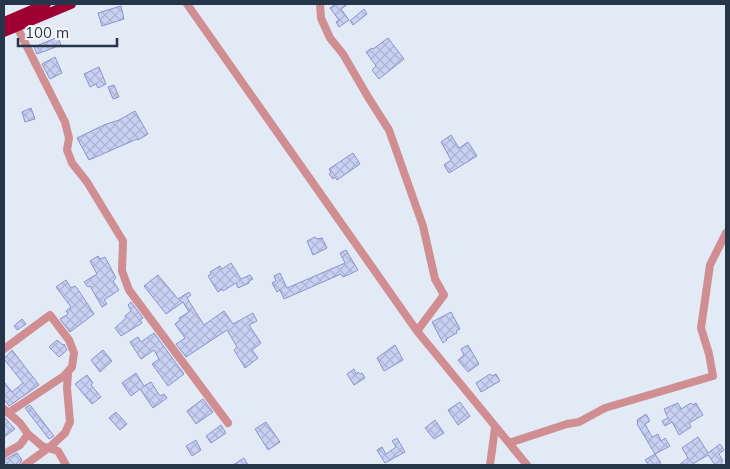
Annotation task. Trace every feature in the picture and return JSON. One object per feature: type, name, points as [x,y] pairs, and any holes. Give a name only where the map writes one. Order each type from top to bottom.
[{"type":"highway","points":[[4,22],[46,4]]},
{"type":"highway","points":[[4,32],[71,4]]},
{"type":"street","points":[[188,4],[417,331],[527,465]]},
{"type":"street","points":[[320,4],[321,18],[330,38],[343,54],[389,130],[423,226],[435,279],[444,295],[417,331]]},
{"type":"street","points":[[17,27],[65,122],[69,138],[67,150],[72,163],[87,182],[123,241],[122,271],[129,290],[228,423]]},
{"type":"street","points":[[509,443],[567,424],[579,422],[605,408],[713,376],[701,328],[710,265],[726,233]]},
{"type":"street","points":[[4,349],[50,314],[69,340],[74,353],[72,367],[68,372],[6,411],[42,446],[58,452],[66,465]]},
{"type":"street","points":[[25,465],[65,433],[70,422],[67,388],[68,372]]},
{"type":"street","points":[[490,465],[495,428]]},
{"type":"street","points":[[4,454],[20,445],[28,434]]},
{"type":"building","points":[[336,4],[348,4],[341,9],[349,20],[339,27],[336,22],[339,20],[330,8]]},
{"type":"building","points":[[121,6],[124,19],[102,26],[98,13]]},
{"type":"building","points":[[364,9],[367,14],[353,25],[350,21]]},
{"type":"building","points":[[58,37],[61,45],[37,54],[34,47]]},
{"type":"building","points":[[388,38],[404,59],[379,79],[372,70],[376,66],[366,52]]},
{"type":"building","points":[[55,57],[62,73],[50,79],[42,64]]},
{"type":"building","points":[[99,67],[106,84],[98,88],[96,84],[90,87],[84,74]]},
{"type":"building","points":[[114,85],[119,97],[113,99],[108,87]]},
{"type":"building","points":[[31,108],[35,119],[25,122],[22,112]]},
{"type":"building","points":[[135,111],[148,134],[89,160],[77,138]]},
{"type":"building","points":[[451,135],[459,148],[468,142],[477,156],[449,173],[444,165],[451,160],[441,142]]},
{"type":"building","points":[[353,153],[360,164],[337,180],[335,177],[333,179],[329,174],[331,172],[329,169]]},
{"type":"building","points":[[315,237],[316,239],[322,238],[327,248],[313,255],[307,241]]},
{"type":"building","points":[[346,250],[358,270],[350,274],[343,277],[341,274],[284,299],[280,290],[277,292],[272,283],[276,281],[274,276],[280,273],[287,288],[345,263],[340,253]]},
{"type":"building","points":[[98,256],[100,259],[105,257],[116,278],[113,281],[119,290],[104,300],[107,304],[102,307],[90,286],[88,287],[84,282],[97,274],[90,261]]},
{"type":"building","points":[[231,263],[241,279],[250,275],[253,279],[238,288],[236,283],[218,292],[208,276],[211,274],[210,272],[220,266],[222,269]]},
{"type":"building","points":[[158,275],[178,299],[189,292],[191,295],[187,298],[204,325],[224,311],[233,324],[253,313],[257,321],[249,325],[261,343],[252,350],[258,358],[245,368],[234,350],[237,347],[227,330],[186,357],[176,344],[185,338],[175,324],[180,320],[179,318],[189,312],[183,302],[166,314],[144,286]]},
{"type":"building","points":[[66,280],[71,288],[75,286],[77,288],[94,314],[70,332],[60,319],[68,314],[66,311],[71,307],[56,287]]},
{"type":"building","points":[[131,302],[143,318],[140,320],[142,323],[121,336],[115,328],[131,311],[128,305]]},
{"type":"building","points":[[451,312],[460,329],[443,343],[432,322]]},
{"type":"building","points":[[22,319],[26,324],[17,330],[14,326]]},
{"type":"building","points":[[154,333],[184,374],[168,386],[152,364],[159,359],[154,350],[141,359],[130,342],[138,337],[141,342]]},
{"type":"building","points":[[57,340],[64,344],[67,350],[59,357],[49,347]]},
{"type":"building","points":[[395,345],[403,360],[384,371],[377,358]]},
{"type":"building","points":[[468,345],[479,364],[468,372],[458,360],[464,355],[461,349]]},
{"type":"building","points":[[12,350],[39,385],[9,406],[4,399],[4,382],[12,392],[23,383],[4,359]]},
{"type":"building","points":[[103,350],[112,361],[100,372],[91,360]]},
{"type":"building","points":[[354,369],[356,374],[358,372],[362,373],[365,378],[354,385],[347,374]]},
{"type":"building","points":[[136,373],[144,386],[151,382],[160,396],[164,394],[167,398],[153,408],[140,389],[131,396],[122,383]]},
{"type":"building","points":[[490,374],[492,376],[496,374],[500,381],[481,392],[476,383]]},
{"type":"building","points":[[87,375],[93,383],[91,385],[101,397],[92,404],[75,384]]},
{"type":"building","points":[[203,399],[213,412],[196,424],[187,411]]},
{"type":"building","points":[[460,402],[470,416],[458,425],[448,410]]},
{"type":"building","points":[[678,403],[681,409],[691,403],[693,405],[696,403],[703,415],[689,423],[691,427],[679,435],[672,422],[665,426],[662,421],[668,418],[664,409]]},
{"type":"building","points":[[30,405],[54,436],[49,439],[25,408]]},
{"type":"building","points":[[116,412],[127,424],[120,430],[109,418]]},
{"type":"building","points":[[646,414],[650,421],[645,424],[652,437],[658,434],[661,441],[665,438],[670,446],[655,454],[637,424],[637,420]]},
{"type":"building","points":[[4,417],[15,429],[4,437]]},
{"type":"building","points":[[435,420],[444,433],[434,439],[425,428]]},
{"type":"building","points":[[266,422],[280,442],[268,450],[255,429]]},
{"type":"building","points":[[221,425],[226,433],[211,443],[206,436]]},
{"type":"building","points":[[698,437],[708,453],[720,444],[724,450],[719,454],[723,465],[715,465],[708,455],[691,465],[679,465],[688,458],[682,448]]},
{"type":"building","points":[[397,438],[405,452],[385,463],[377,450],[382,447],[386,454],[396,447],[392,441]]},
{"type":"building","points":[[196,440],[201,450],[192,456],[186,446]]},
{"type":"building","points":[[17,453],[22,460],[19,465],[8,465],[4,460]]},
{"type":"building","points":[[655,454],[661,463],[649,465],[645,460]]},
{"type":"building","points":[[244,458],[248,465],[233,465]]}]
